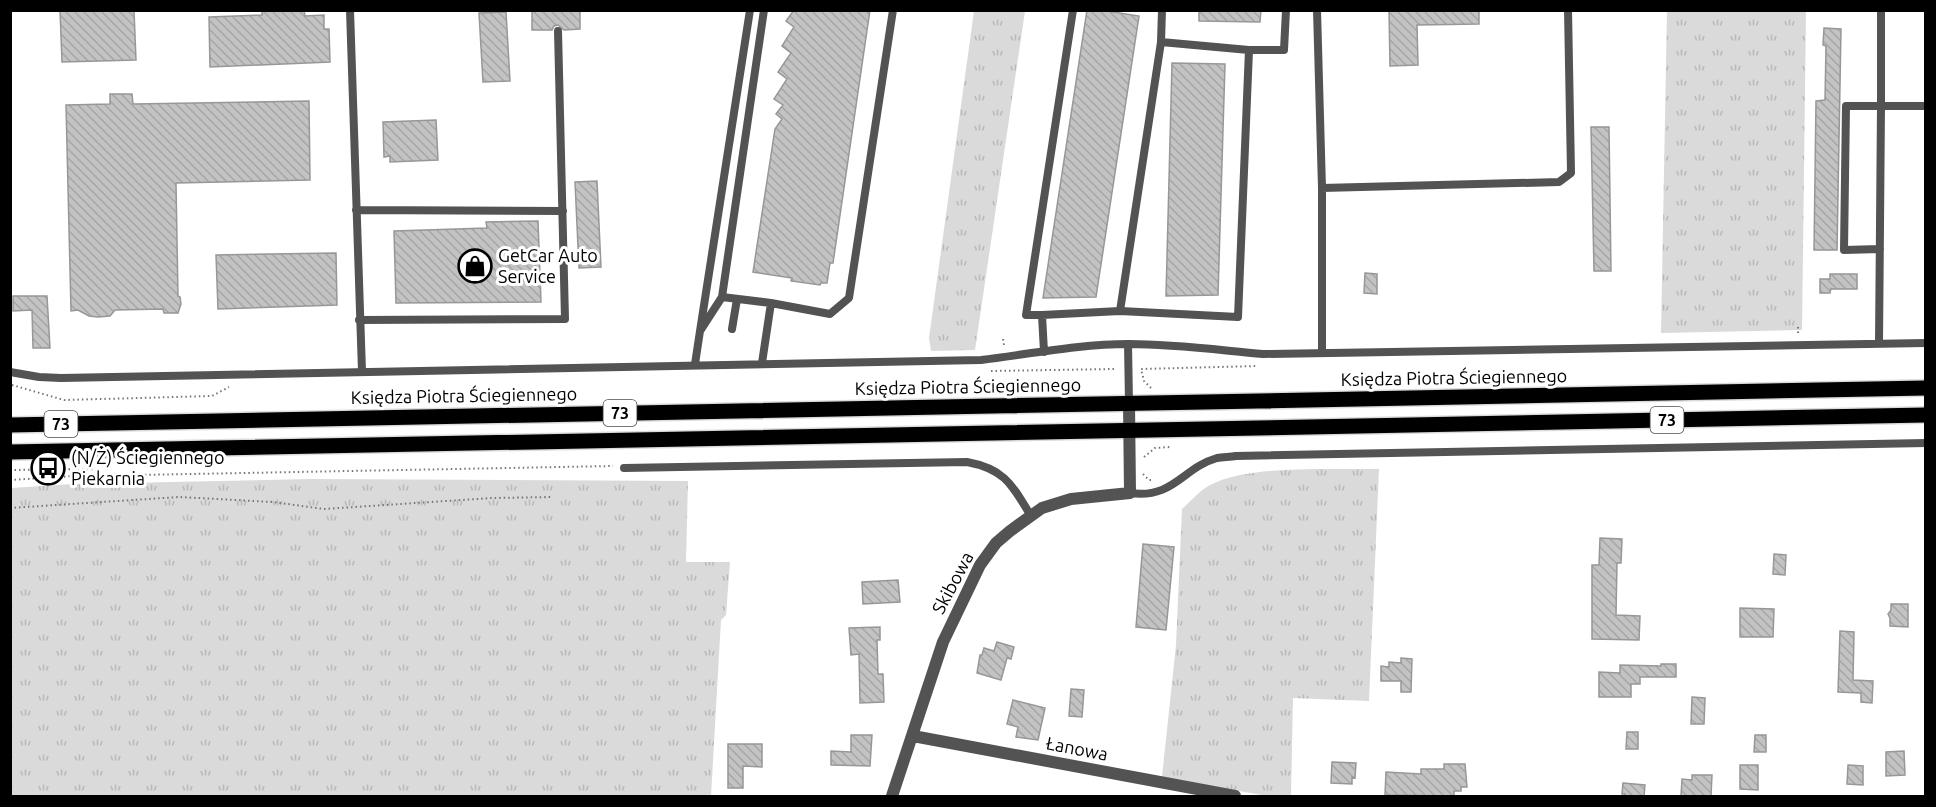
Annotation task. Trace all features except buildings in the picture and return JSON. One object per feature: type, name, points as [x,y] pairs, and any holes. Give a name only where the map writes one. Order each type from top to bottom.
[{"type":"main road","name":"Księdza Piotra Ściegiennego","points":[[10,425],[1926,388]]},
{"type":"main road","name":"73","points":[[10,452],[1926,415]]},
{"type":"street","points":[[1129,403],[1130,493]]},
{"type":"street","name":"Skibowa","points":[[892,796],[943,642],[980,565],[996,543],[1042,508],[1071,499],[1130,493]]},
{"type":"street","name":"Łanowa","points":[[913,736],[1235,796]]},
{"type":"lane","points":[[350,10],[362,371]]},
{"type":"lane","points":[[695,364],[750,10]]},
{"type":"lane","points":[[700,331],[722,297],[764,10]]},
{"type":"lane","points":[[722,297],[830,314],[849,298],[893,10]]},
{"type":"lane","points":[[1073,10],[1026,315],[1120,311],[1238,317],[1249,50]]},
{"type":"lane","points":[[1120,311],[1161,42],[1162,10]]},
{"type":"lane","points":[[1161,42],[1249,50],[1284,50],[1286,10]]},
{"type":"lane","points":[[1317,10],[1322,188],[1322,353]]},
{"type":"lane","points":[[1322,188],[1559,182],[1571,172],[1568,10]]},
{"type":"lane","points":[[1879,344],[1881,10]]},
{"type":"lane","points":[[359,320],[565,319],[558,31]]},
{"type":"lane","points":[[1880,249],[1844,250],[1846,106],[1926,106]]},
{"type":"lane","points":[[356,210],[562,212]]},
{"type":"lane","points":[[732,328],[737,299]]},
{"type":"lane","points":[[762,363],[771,303]]},
{"type":"lane","points":[[1042,315],[1044,352]]},
{"type":"lane","points":[[10,372],[61,378],[981,360],[1091,345],[1128,344],[1173,345],[1263,354],[1926,343]]},
{"type":"lane","points":[[1128,344],[1129,403]]},
{"type":"lane","points":[[1130,493],[1142,495],[1161,491],[1200,466],[1217,459],[1236,456],[1926,443]]},
{"type":"lane","points":[[624,468],[967,462],[985,466],[1000,474],[1011,484],[1031,516]]},
{"type":"path","points":[[1141,369],[1144,381],[1153,389]]},
{"type":"path","points":[[1142,459],[1155,448],[1170,447]]},
{"type":"path","points":[[10,480],[105,474],[612,465],[624,468]]},
{"type":"path","points":[[1141,466],[1144,476],[1149,480],[1158,481],[1161,491]]},
{"type":"path","points":[[10,470],[91,469],[105,474]]},
{"type":"path","points":[[10,508],[179,497],[273,502],[324,509],[492,498],[552,497]]},
{"type":"green space","points":[[974,11],[1025,11],[975,350],[931,351],[929,338]]},
{"type":"green space","points":[[1667,11],[1806,11],[1802,330],[1661,333]]},
{"type":"green space","points":[[1293,469],[1379,469],[1369,701],[1293,698],[1291,796],[1267,796],[1162,777],[1176,645],[1182,509],[1210,485],[1227,478]]},
{"type":"green space","points":[[310,479],[688,481],[686,562],[730,562],[726,615],[721,620],[711,796],[11,796],[11,488],[73,484]]},
{"type":"place","name":"GetCar Auto Service","points":[[475,266]]},
{"type":"place","name":"(N/Ż) Ściegiennego Piekarnia","points":[[48,468]]}]
